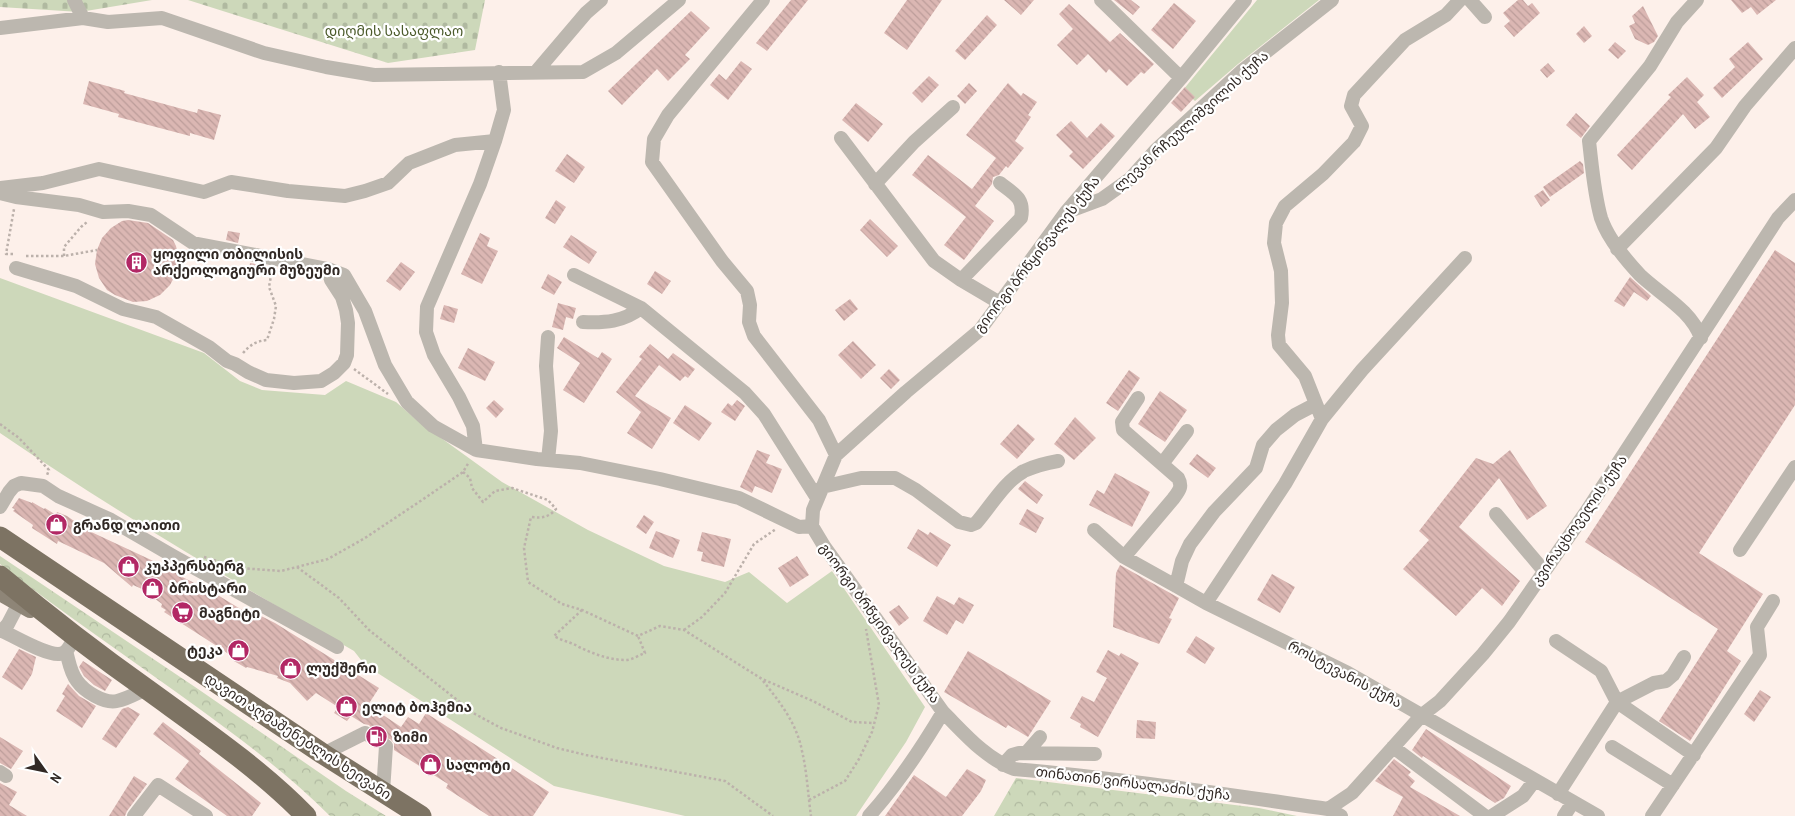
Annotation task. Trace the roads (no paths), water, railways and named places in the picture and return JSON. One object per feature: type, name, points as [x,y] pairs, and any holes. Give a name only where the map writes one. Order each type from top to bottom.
[{"type":"highway","name":"დავით აღმაშენებლის ხეივანი","points":[[0,537],[324,754],[421,816]]},
{"type":"highway","points":[[0,576],[52,620],[71,644],[146,689],[232,751],[280,790],[306,816]]},
{"type":"main road","points":[[0,592],[52,620]]},
{"type":"street","points":[[74,0],[83,18]]},
{"type":"street","points":[[535,73],[586,13],[601,0]]},
{"type":"street","points":[[0,28],[83,18],[108,22],[162,18],[264,53],[374,76],[422,76],[499,72],[583,72],[616,53],[679,0]]},
{"type":"street","points":[[763,0],[668,115],[654,138],[652,162],[722,260],[747,291],[750,305],[749,322],[754,336],[819,420],[836,455]]},
{"type":"street","points":[[1101,0],[1181,78]]},
{"type":"street","name":"გიორგი ბრწყინვალეს ქუჩა","points":[[869,816],[883,800],[928,737],[943,712],[824,546],[812,526],[812,510],[836,455],[906,392],[980,330],[1066,212],[1181,78],[1244,0]]},
{"type":"street","name":"ლევან რჩეულიშვილის ქუჩა","points":[[1066,212],[1102,199],[1130,179],[1156,150],[1243,70],[1332,0]]},
{"type":"street","points":[[1322,419],[1305,376],[1279,345],[1278,335],[1282,303],[1281,271],[1274,243],[1276,223],[1285,206],[1323,174],[1354,142],[1362,126],[1351,106],[1354,95],[1405,40],[1446,15],[1460,0]]},
{"type":"street","points":[[1470,0],[1485,17]]},
{"type":"street","points":[[1697,0],[1677,22],[1650,66],[1589,141],[1602,219],[1618,249],[1640,274],[1690,317],[1697,327],[1701,338]]},
{"type":"street","points":[[1618,249],[1716,148],[1745,106],[1795,48]]},
{"type":"street","points":[[476,450],[473,426],[459,397],[434,354],[426,332],[427,307],[480,184],[495,141],[504,110],[499,72]]},
{"type":"street","points":[[875,184],[914,142],[953,107]]},
{"type":"street","points":[[841,138],[934,261],[961,280],[1000,303]]},
{"type":"street","points":[[0,188],[51,181],[99,169],[204,192],[231,182],[288,191],[345,196],[388,183],[409,163],[454,145],[495,141]]},
{"type":"street","points":[[961,280],[1021,218],[1023,208],[1021,200],[1000,183]]},
{"type":"street","points":[[0,193],[16,197],[79,205],[103,212],[128,211],[151,215],[193,243],[328,269],[344,276],[365,311],[386,365],[407,402],[433,426],[476,450],[580,463],[693,486],[739,498],[799,527],[812,526]]},
{"type":"street","name":"კვირაცხოველის ქუჩა","points":[[1328,809],[1352,793],[1422,715],[1440,701],[1509,622],[1586,512],[1778,218],[1795,200]]},
{"type":"street","points":[[1206,603],[1284,484],[1322,419],[1362,370],[1466,258]]},
{"type":"street","points":[[16,262],[76,286],[123,309],[156,317],[209,347],[227,361],[266,380],[294,383],[321,381],[334,373],[344,363],[347,355],[348,323],[346,310],[342,297],[331,280],[328,269]]},
{"type":"street","points":[[574,275],[641,308],[744,393],[764,414],[820,493],[861,478],[895,478],[916,490],[959,522],[970,525],[976,523],[1008,484],[1022,472],[1038,465],[1058,461]]},
{"type":"street","points":[[582,322],[606,323],[620,319],[641,308]]},
{"type":"street","points":[[548,336],[546,366],[551,431],[548,460]]},
{"type":"street","points":[[1124,557],[1180,490],[1181,484],[1178,478],[1123,430],[1121,426],[1138,398]]},
{"type":"street","points":[[1176,586],[1182,561],[1190,544],[1214,512],[1256,468],[1263,445],[1276,430],[1316,404]]},
{"type":"street","points":[[1162,464],[1187,431]]},
{"type":"street","points":[[1740,550],[1795,467]]},
{"type":"street","points":[[0,507],[9,492],[21,483],[43,486],[58,496],[111,520],[172,556],[337,647]]},
{"type":"street","points":[[1496,514],[1544,571]]},
{"type":"street","name":"როსტევანის ქუჩა","points":[[1094,530],[1124,557],[1206,603],[1348,673],[1598,816]]},
{"type":"street","points":[[1652,816],[1760,655],[1757,627],[1773,601]]},
{"type":"street","points":[[19,603],[8,624],[1,631],[39,649],[58,654],[71,644]]},
{"type":"street","points":[[1556,641],[1601,671],[1617,702],[1694,755]]},
{"type":"street","points":[[71,644],[71,670],[77,682],[91,693],[106,701],[117,701],[146,689]]},
{"type":"street","points":[[1558,794],[1617,702],[1654,683],[1666,681],[1673,675],[1684,657]]},
{"type":"street","name":"თინათინ ვირსალაძის ქუჩა","points":[[943,712],[978,746],[1003,765],[1014,769],[1088,775],[1328,809],[1341,816]]},
{"type":"street","points":[[324,754],[365,733]]},
{"type":"street","points":[[1026,753],[1040,737]]},
{"type":"street","points":[[383,792],[386,746]]},
{"type":"street","points":[[1393,747],[1485,816]]},
{"type":"street","points":[[1612,747],[1673,785]]},
{"type":"street","points":[[1003,765],[1012,755],[1026,753],[1095,754]]},
{"type":"street","points":[[1492,816],[1523,796],[1535,780]]},
{"type":"street","points":[[134,816],[158,785],[206,816]]},
{"type":"street","points":[[280,790],[292,816]]},
{"type":"street","points":[[1564,816],[1572,802]]},
{"type":"tunnel","points":[[365,733],[386,746]]},
{"type":"place","name":"ყოფილი თბილისის არქეოლოგიური მუზეუმი","points":[[137,262]]},
{"type":"place","name":"გრანდ ლაითი","points":[[57,525]]},
{"type":"place","name":"კუპპერსბერგ","points":[[128,566]]},
{"type":"place","name":"ბრისტარი","points":[[153,588]]},
{"type":"place","name":"მაგნიტი","points":[[183,613]]},
{"type":"place","name":"ტეკა","points":[[239,650]]},
{"type":"place","name":"ლუქშერი","points":[[290,668]]},
{"type":"place","name":"ელიტ ბოჰემია","points":[[346,707]]},
{"type":"place","name":"ზიმი","points":[[377,737]]},
{"type":"place","name":"სალოტი","points":[[430,765]]},
{"type":"park label","name":"დიღმის სასაფლაო","points":[[394,31]]}]
